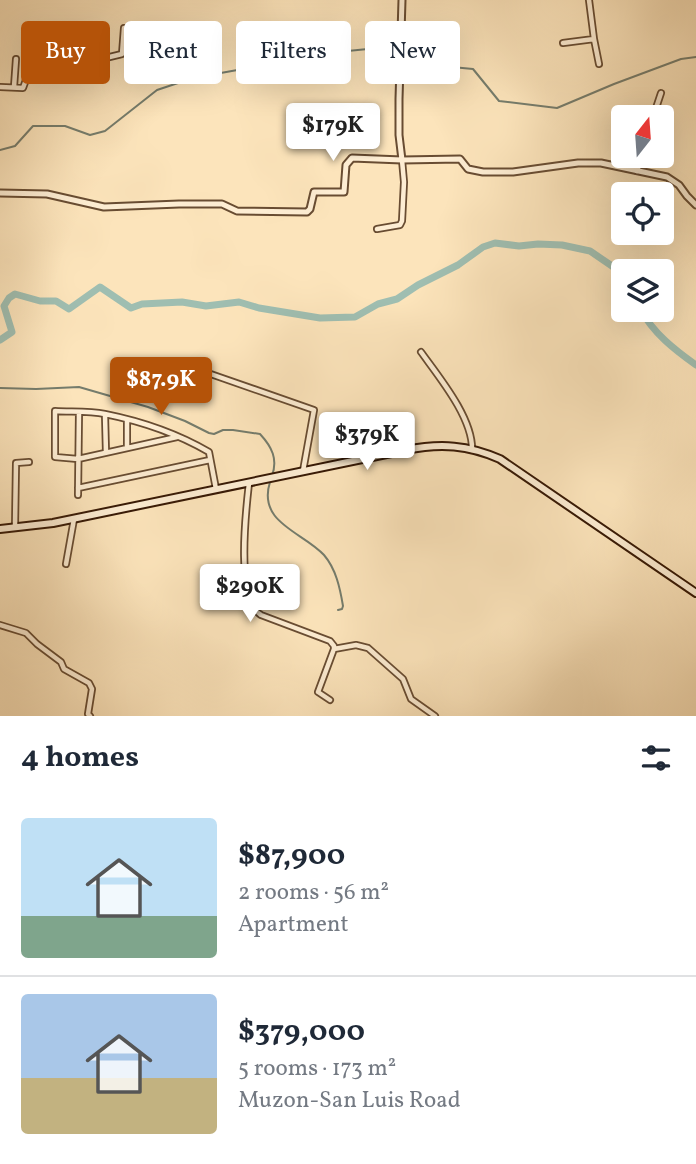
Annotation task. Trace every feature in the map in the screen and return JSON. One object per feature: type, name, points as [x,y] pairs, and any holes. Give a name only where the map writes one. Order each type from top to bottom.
[{"type":"main road","points":[[0,529],[74,519],[427,446],[449,445],[492,455],[509,464],[696,593]]},
{"type":"street","points":[[377,229],[400,225],[402,222],[404,182],[399,135],[399,99],[402,0]]},
{"type":"street","points":[[589,0],[599,64]]},
{"type":"street","points":[[0,87],[23,88],[27,77],[122,54],[124,28]]},
{"type":"street","points":[[563,43],[594,39]]},
{"type":"street","points":[[14,87],[16,59]]},
{"type":"street","points":[[657,105],[661,93]]},
{"type":"street","points":[[0,193],[47,194],[104,207],[222,204],[237,211],[306,212],[310,209],[314,192],[344,192],[346,165],[352,158],[460,159],[468,169],[483,172],[513,172],[578,163],[601,163],[674,180],[696,205]]},
{"type":"street","points":[[421,352],[453,397],[471,434],[472,450]]},
{"type":"street","points":[[202,371],[314,410],[302,472]]},
{"type":"street","points":[[177,437],[78,459],[55,457],[55,411],[105,415],[127,420],[177,437],[209,452],[216,489]]},
{"type":"street","points":[[78,495],[79,412]]},
{"type":"street","points":[[105,415],[106,453]]},
{"type":"street","points":[[127,420],[127,448]]},
{"type":"street","points":[[164,432],[166,439]]},
{"type":"street","points":[[78,488],[210,460]]},
{"type":"street","points":[[15,528],[16,463],[29,462]]},
{"type":"street","points":[[249,483],[245,511],[247,593],[254,610],[261,615],[330,641],[334,646],[318,692],[330,700]]},
{"type":"street","points":[[65,564],[74,519]]},
{"type":"street","points":[[0,625],[26,633],[61,662],[64,669],[89,683],[92,689],[88,714],[90,716]]},
{"type":"street","points":[[334,649],[356,645],[368,648],[403,679],[411,699],[435,716]]},
{"type":"waterway","points":[[0,150],[15,146],[33,126],[65,126],[90,135],[105,131],[157,90],[193,78],[297,56],[378,48],[420,64],[473,69],[499,101],[557,108],[681,59],[696,57]]},
{"type":"waterway","points":[[0,340],[12,332],[4,306],[15,294],[40,301],[56,301],[69,309],[100,287],[131,308],[142,304],[182,302],[206,306],[239,302],[320,318],[355,317],[378,304],[397,299],[458,265],[483,247],[495,243],[519,246],[562,245],[590,251],[611,265]]},
{"type":"waterway","points":[[649,322],[658,334],[696,365]]},
{"type":"waterway","points":[[0,388],[79,387],[148,407],[209,433],[233,430],[260,434],[273,453],[272,476]]},
{"type":"waterway","points":[[270,482],[268,496],[276,517],[315,547],[332,566],[343,606],[338,610]]}]
